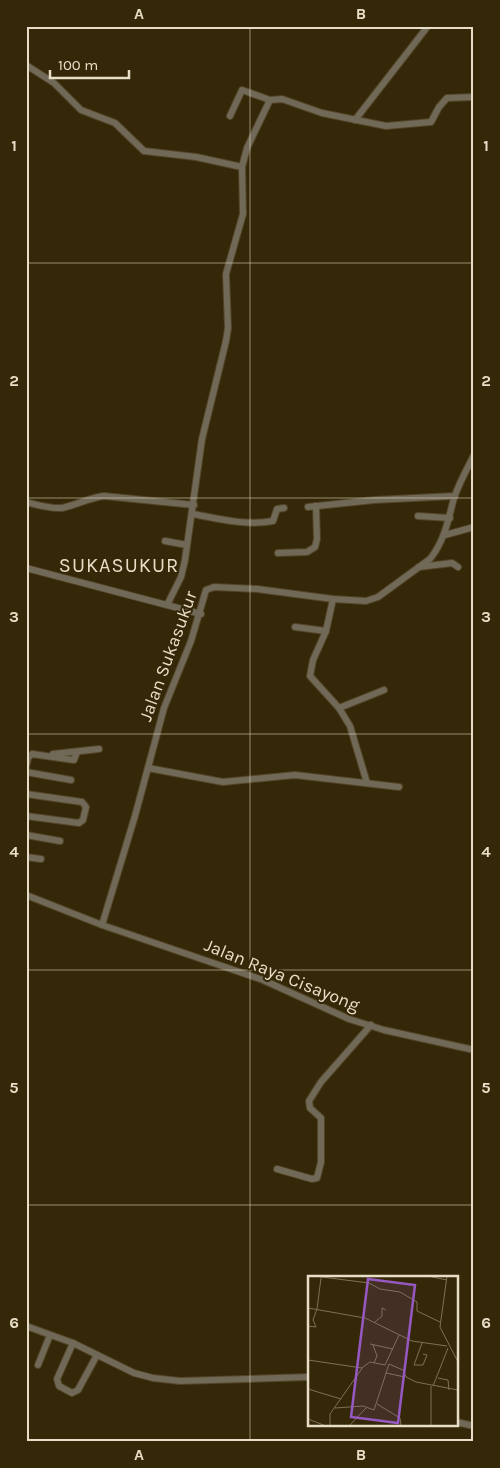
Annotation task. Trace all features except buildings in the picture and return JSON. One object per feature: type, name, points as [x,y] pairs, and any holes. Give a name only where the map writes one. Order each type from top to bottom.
[{"type":"street","points":[[355,120],[428,26]]},
{"type":"street","points":[[26,64],[54,84],[81,110],[115,122],[144,151],[196,156],[242,167]]},
{"type":"street","points":[[230,116],[242,90],[270,100],[282,99],[322,113],[392,127],[423,124],[434,119],[438,107],[448,98],[474,97]]},
{"type":"street","points":[[167,605],[181,577],[193,514],[202,439],[228,328],[226,274],[243,214],[242,167],[250,142],[270,100]]},
{"type":"street","name":"Jalan Sukasukur","points":[[102,925],[164,708],[201,614],[204,594],[209,588],[214,587],[284,592],[333,600],[371,600],[430,559],[445,534],[455,496],[474,455]]},
{"type":"street","points":[[26,502],[49,508],[62,508],[91,498],[104,496],[194,505]]},
{"type":"street","points":[[308,507],[374,500],[455,496]]},
{"type":"street","points":[[278,553],[307,552],[315,547],[317,540],[316,506]]},
{"type":"street","points":[[193,514],[230,521],[266,522],[273,521],[277,508],[284,508]]},
{"type":"street","points":[[418,516],[450,518]]},
{"type":"street","points":[[445,534],[474,527]]},
{"type":"street","points":[[165,541],[187,544]]},
{"type":"street","points":[[418,568],[452,563],[458,568]]},
{"type":"street","points":[[26,568],[201,614]]},
{"type":"street","points":[[333,600],[326,631],[313,660],[310,676],[339,708],[354,736],[367,783]]},
{"type":"street","points":[[295,627],[326,631]]},
{"type":"street","points":[[339,708],[384,690]]},
{"type":"street","points":[[26,767],[28,758],[32,754],[74,760],[77,752],[99,750]]},
{"type":"street","points":[[148,768],[223,782],[295,775],[399,786]]},
{"type":"street","points":[[26,772],[71,780]]},
{"type":"street","points":[[26,794],[82,802],[86,807],[83,820],[79,823],[26,816]]},
{"type":"street","points":[[26,835],[60,841]]},
{"type":"street","points":[[26,857],[41,859]]},
{"type":"street","name":"Jalan Raya Cisayong","points":[[26,895],[102,925],[263,980],[318,1007],[371,1026],[474,1050]]},
{"type":"street","points":[[277,1169],[312,1179],[317,1178],[321,1162],[321,1118],[310,1108],[308,1101],[321,1082],[371,1026]]},
{"type":"street","points":[[26,1326],[73,1343],[134,1373],[168,1381],[308,1377]]},
{"type":"street","points":[[38,1365],[50,1334]]},
{"type":"street","points":[[73,1343],[57,1380],[59,1386],[72,1393],[78,1390],[97,1355]]},
{"type":"street","points":[[458,1422],[474,1426]]},
{"type":"district","name":"SUKASUKUR","points":[[119,565]]}]
